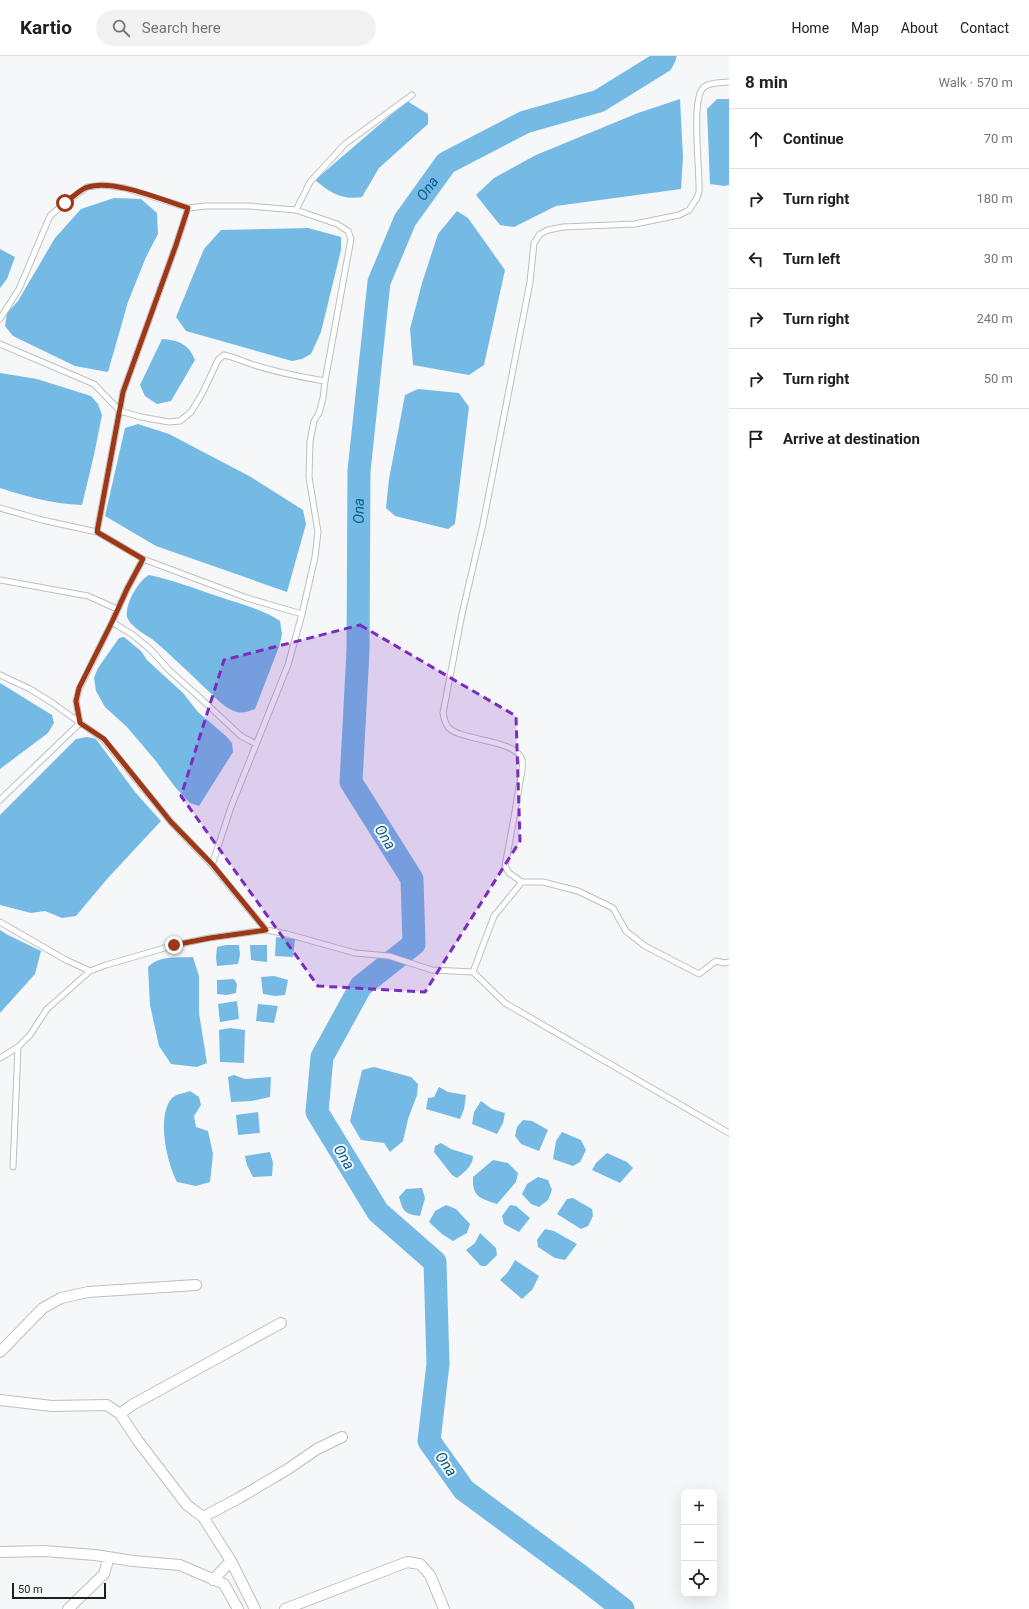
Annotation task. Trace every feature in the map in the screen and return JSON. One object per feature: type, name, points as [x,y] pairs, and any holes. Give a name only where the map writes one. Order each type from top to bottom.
[{"type":"street","points":[[0,1352],[43,1308],[61,1298],[88,1292],[196,1285]]},
{"type":"street","points":[[120,1414],[132,1405],[281,1323]]},
{"type":"street","points":[[0,1400],[52,1406],[107,1405],[120,1414],[138,1441],[187,1505],[203,1517],[231,1561],[255,1609]]},
{"type":"street","points":[[203,1517],[288,1469],[316,1448],[342,1437]]},
{"type":"street","points":[[0,1552],[44,1551],[180,1565],[224,1584],[238,1609]]},
{"type":"street","points":[[68,1609],[104,1574],[109,1557]]},
{"type":"street","points":[[213,1580],[231,1561]]},
{"type":"street","points":[[285,1609],[407,1562],[420,1564],[430,1574],[444,1609]]},
{"type":"lane","points":[[729,82],[709,84],[702,89],[698,99],[697,136],[699,192],[689,210],[679,215],[635,224],[562,227],[548,230],[540,234],[534,243],[530,282],[483,524],[462,614],[443,713],[448,728],[453,731],[461,735],[488,740],[501,745],[518,754],[522,759],[521,776],[505,866],[509,873],[522,882],[543,882],[578,891],[613,908],[626,931],[644,946],[699,974],[716,961],[729,962]]},
{"type":"lane","points":[[296,210],[310,182],[345,144],[412,95]]},
{"type":"lane","points":[[0,319],[19,289],[50,216],[87,187],[103,184],[125,188],[188,208],[206,206],[249,206],[296,210],[337,224],[348,231],[351,239],[323,398],[319,413],[314,421],[310,441],[309,477],[318,532],[315,557],[302,614],[288,665],[231,807],[212,864]]},
{"type":"lane","points":[[97,532],[123,392],[188,208]]},
{"type":"lane","points":[[0,344],[94,384],[120,411],[141,417],[169,422],[180,421],[191,412],[202,394],[218,360],[224,356],[232,356],[251,364],[302,378],[325,380]]},
{"type":"lane","points":[[0,508],[42,520],[97,532],[143,559],[247,598],[302,614]]},
{"type":"lane","points":[[80,723],[76,701],[79,688],[143,559]]},
{"type":"lane","points":[[0,580],[88,596],[118,609]]},
{"type":"lane","points":[[112,622],[133,635],[241,736],[256,744]]},
{"type":"lane","points":[[0,675],[30,689],[104,739],[171,822],[212,864],[266,930]]},
{"type":"lane","points":[[0,800],[80,723]]},
{"type":"lane","points":[[473,972],[494,916],[522,882]]},
{"type":"lane","points":[[0,922],[66,960],[90,971]]},
{"type":"lane","points":[[0,1058],[18,1048],[30,1035],[47,1009],[90,971],[174,945],[266,930],[287,934],[354,953],[388,956],[432,970],[473,972],[505,1003],[729,1133]]},
{"type":"lane","points":[[13,1167],[18,1048]]},
{"type":"highlighted area","points":[[360,625],[516,716],[520,841],[425,992],[318,986],[181,796],[224,660]]},
{"type":"water","points":[[680,99],[683,157],[681,189],[556,206],[514,227],[500,225],[476,195],[494,178],[536,155],[638,113]]},
{"type":"water","points":[[717,99],[729,99],[729,185],[724,186],[710,184],[707,109]]},
{"type":"water","points":[[407,101],[428,114],[428,124],[379,168],[362,197],[355,198],[342,196],[331,192],[315,180]]},
{"type":"water","points":[[114,198],[141,199],[157,213],[158,234],[146,257],[128,302],[108,372],[75,366],[13,336],[5,326],[7,313],[18,301],[55,238],[81,209]]},
{"type":"water","points":[[457,211],[468,218],[505,270],[484,365],[469,375],[413,365],[410,329],[422,283],[438,234]]},
{"type":"water","points":[[308,228],[341,237],[341,250],[321,332],[311,354],[302,359],[292,361],[186,331],[176,317],[204,249],[221,230]]},
{"type":"water","points":[[0,249],[15,257],[7,279],[0,288]]},
{"type":"water","points":[[162,339],[173,340],[182,344],[190,350],[195,360],[171,401],[157,404],[145,396],[140,385]]},
{"type":"water","points":[[0,373],[37,379],[91,396],[98,404],[102,415],[82,505],[41,500],[0,488]]},
{"type":"water","points":[[418,389],[459,393],[469,407],[455,524],[448,529],[395,516],[386,508],[389,479],[405,395]]},
{"type":"water","points":[[138,424],[169,434],[251,477],[303,510],[306,524],[287,592],[156,546],[105,516],[125,428]]},
{"type":"water","points":[[149,575],[176,582],[251,607],[280,621],[282,634],[280,644],[255,709],[247,712],[240,712],[226,707],[159,645],[131,624],[127,617],[130,600],[137,587]]},
{"type":"water","points":[[124,637],[141,651],[147,660],[183,693],[198,712],[232,743],[233,752],[199,806],[190,803],[175,787],[155,760],[127,727],[105,707],[96,691],[94,678],[98,668],[119,638]]},
{"type":"water","points":[[0,683],[52,715],[54,723],[48,733],[0,769]]},
{"type":"water","points":[[87,737],[96,739],[135,792],[161,821],[107,879],[76,916],[62,918],[45,911],[31,913],[0,905],[0,815],[76,739]]},
{"type":"water","points":[[0,930],[41,951],[35,974],[0,1013]]},
{"type":"water","points":[[276,937],[295,939],[293,957],[275,956]]},
{"type":"water","points":[[239,945],[240,955],[238,964],[217,966],[217,947]]},
{"type":"water","points":[[250,945],[267,945],[267,962],[251,960]]},
{"type":"water","points":[[193,957],[199,976],[199,1013],[207,1063],[197,1067],[171,1064],[159,1046],[150,1005],[148,967],[163,959]]},
{"type":"water","points":[[274,976],[288,980],[285,995],[275,996],[263,994],[261,977]]},
{"type":"water","points":[[234,979],[237,984],[236,993],[227,995],[217,994],[217,980]]},
{"type":"water","points":[[237,1001],[239,1019],[220,1022],[218,1004]]},
{"type":"water","points":[[258,1004],[278,1006],[274,1023],[256,1021]]},
{"type":"water","points":[[230,1028],[245,1030],[244,1063],[220,1062],[219,1030]]},
{"type":"water","points":[[374,1067],[411,1077],[418,1084],[417,1095],[408,1119],[403,1141],[390,1152],[384,1143],[361,1140],[350,1121],[362,1070]]},
{"type":"water","points":[[234,1075],[245,1079],[271,1077],[270,1097],[252,1101],[231,1102],[228,1077]]},
{"type":"water","points":[[439,1087],[448,1092],[466,1095],[464,1109],[460,1119],[426,1109],[428,1098],[434,1097]]},
{"type":"water","points":[[190,1091],[199,1097],[201,1105],[194,1116],[196,1127],[208,1131],[213,1154],[210,1182],[196,1186],[177,1182],[173,1174],[167,1152],[164,1127],[167,1106],[172,1098]]},
{"type":"water","points":[[481,1101],[492,1109],[505,1113],[503,1123],[497,1134],[472,1124],[474,1112]]},
{"type":"water","points":[[258,1112],[260,1133],[238,1135],[236,1115]]},
{"type":"water","points":[[523,1120],[532,1121],[548,1130],[539,1151],[521,1144],[515,1136],[517,1127]]},
{"type":"water","points":[[562,1132],[581,1140],[586,1150],[580,1162],[573,1166],[553,1159],[556,1141]]},
{"type":"water","points":[[441,1143],[451,1149],[473,1156],[473,1159],[466,1171],[457,1178],[452,1175],[434,1152],[435,1146]]},
{"type":"water","points":[[270,1152],[273,1163],[272,1176],[253,1177],[247,1165],[245,1156]]},
{"type":"water","points":[[607,1153],[627,1162],[633,1168],[620,1183],[592,1170],[596,1163]]},
{"type":"water","points":[[493,1160],[508,1163],[518,1173],[516,1182],[497,1204],[478,1196],[473,1184],[473,1177]]},
{"type":"water","points":[[538,1177],[548,1180],[552,1190],[548,1200],[539,1207],[531,1204],[522,1194],[527,1184]]},
{"type":"water","points":[[422,1188],[425,1198],[420,1216],[407,1213],[403,1209],[399,1197],[406,1189]]},
{"type":"water","points":[[573,1198],[592,1209],[593,1216],[588,1226],[581,1229],[557,1214],[567,1199]]},
{"type":"water","points":[[446,1205],[456,1209],[470,1224],[467,1233],[453,1241],[442,1234],[429,1222],[435,1211]]},
{"type":"water","points":[[510,1205],[516,1206],[530,1218],[519,1232],[504,1224],[502,1216]]},
{"type":"water","points":[[545,1229],[554,1231],[577,1244],[565,1260],[555,1258],[538,1247],[537,1240]]},
{"type":"water","points":[[480,1233],[496,1248],[497,1255],[486,1266],[481,1266],[466,1250],[475,1243]]},
{"type":"water","points":[[515,1260],[539,1276],[532,1290],[522,1299],[500,1280],[508,1272]]},
{"type":"waterway","name":"Ona","points":[[623,1609],[464,1490],[429,1441],[438,1364],[435,1262],[378,1212],[317,1112],[322,1057],[361,986],[414,944],[412,879],[351,782],[358,651],[359,471],[379,282],[405,220],[446,163],[525,122],[599,101],[662,62],[665,56]]},
{"type":"route","points":[[65,203],[87,187],[103,184],[125,188],[188,208],[123,392],[97,532],[143,559],[79,688],[76,701],[80,723],[93,730],[104,739],[171,822],[212,864],[266,930],[174,945]]}]
